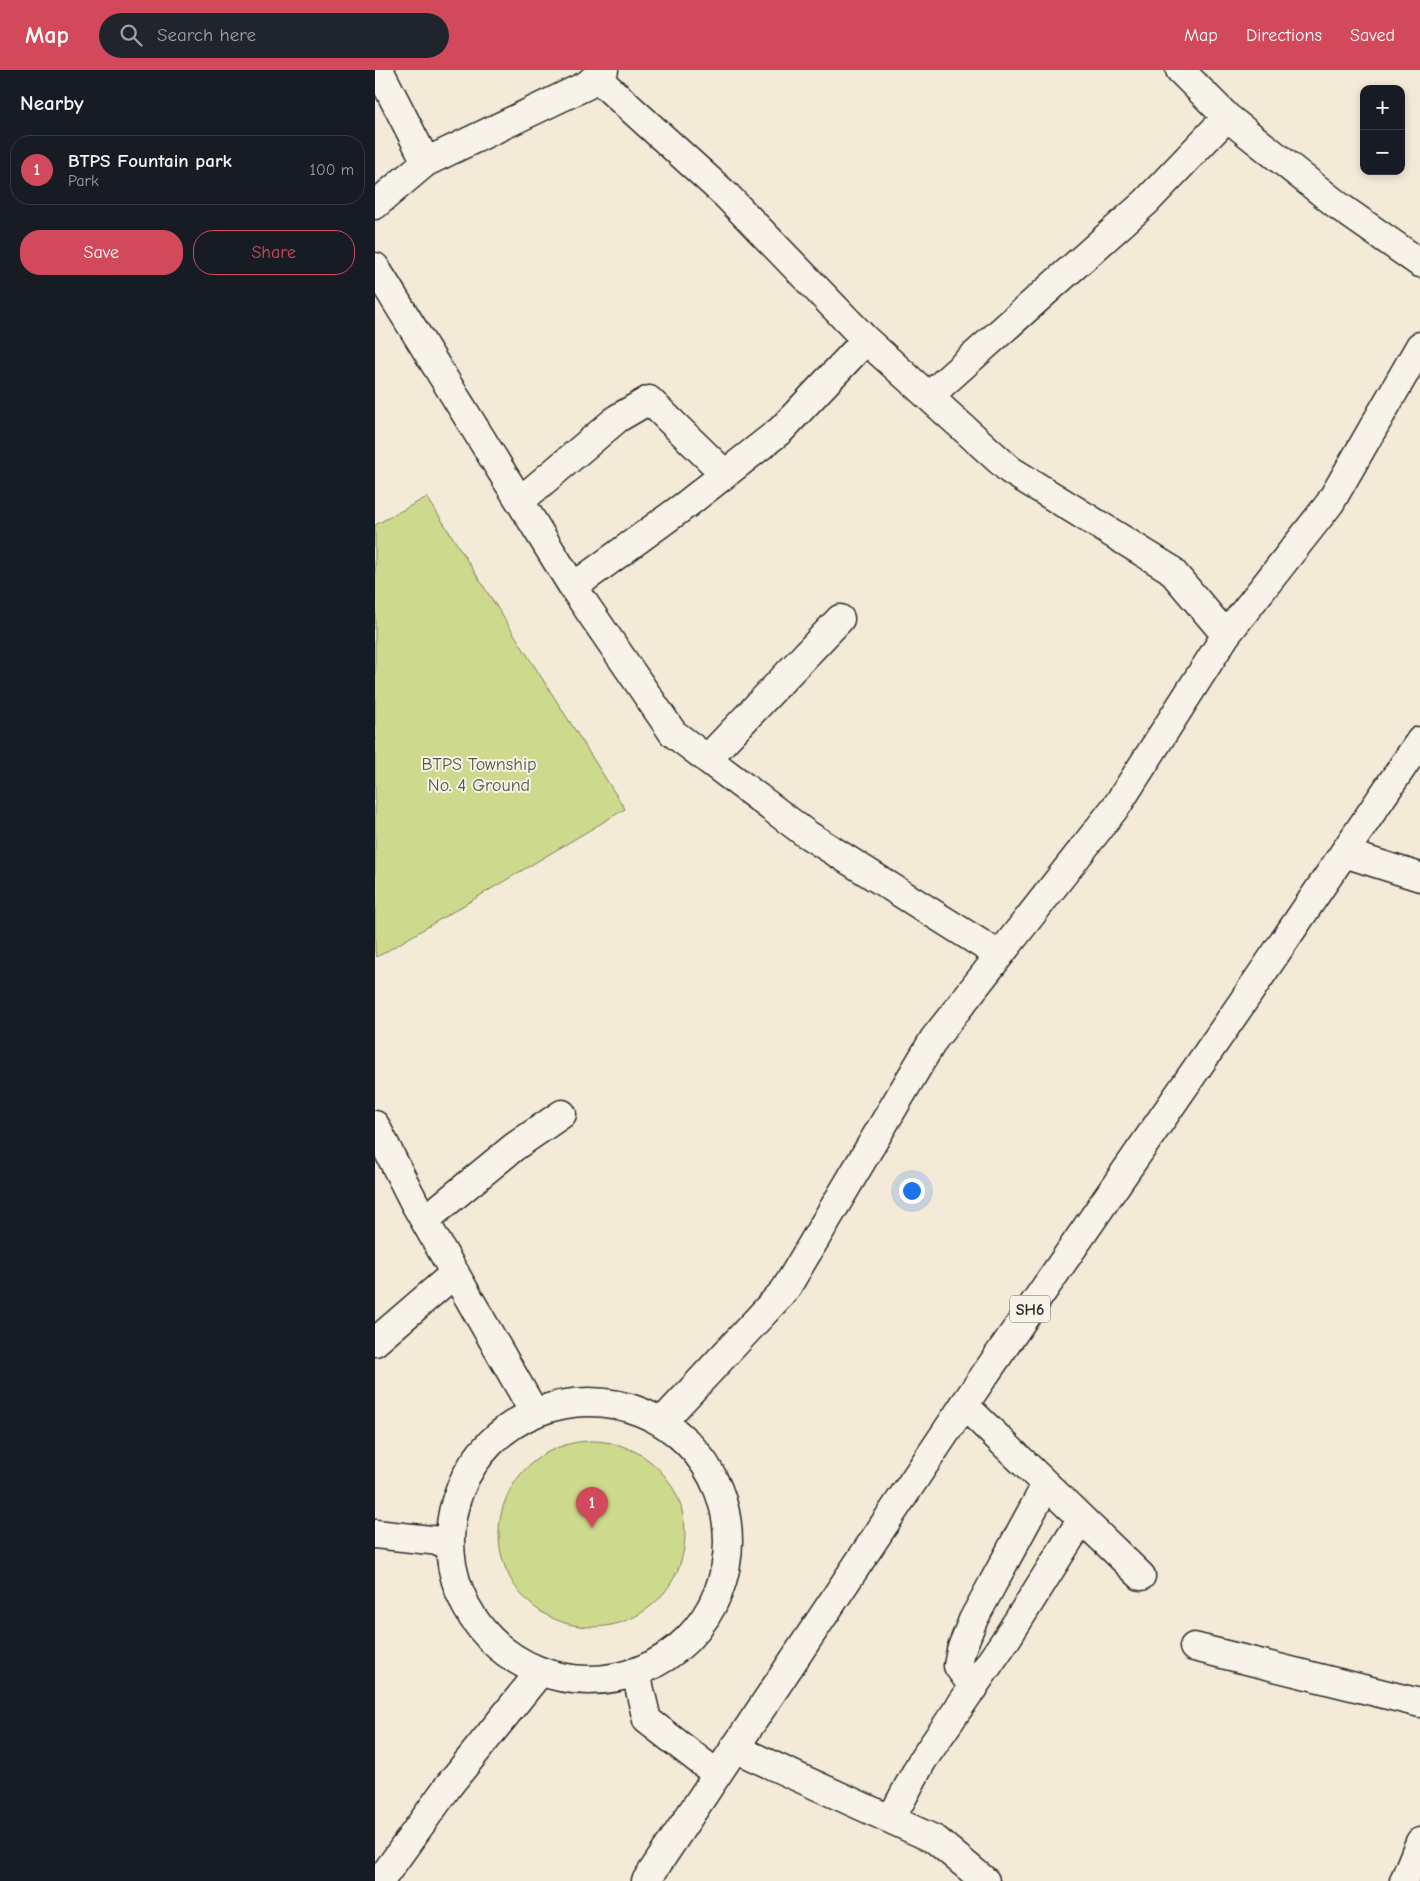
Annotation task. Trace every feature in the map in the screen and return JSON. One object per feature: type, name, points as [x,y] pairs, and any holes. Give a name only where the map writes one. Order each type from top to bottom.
[{"type":"street","points":[[379,70],[426,162]]},
{"type":"street","points":[[1180,70],[1227,117],[1340,206],[1420,263]]},
{"type":"street","points":[[375,205],[426,162],[587,85],[600,74],[727,196],[866,340],[1010,470],[1170,570],[1226,635]]},
{"type":"street","points":[[929,396],[1146,202],[1227,117]]},
{"type":"street","points":[[375,267],[573,587],[673,734],[805,833],[999,955]]},
{"type":"street","points":[[573,587],[781,430],[866,340]]},
{"type":"street","points":[[662,1422],[785,1290],[934,1039],[1118,804],[1226,635],[1330,503],[1420,346]]},
{"type":"street","points":[[520,501],[618,418],[649,400],[725,474]]},
{"type":"street","points":[[707,759],[840,619]]},
{"type":"street","name":"SH6","points":[[650,1880],[734,1748],[964,1405],[1420,741]]},
{"type":"street","points":[[1344,853],[1420,877]]},
{"type":"street","points":[[425,1220],[514,1147],[562,1114]]},
{"type":"street","points":[[375,1125],[425,1220],[534,1412]]},
{"type":"street","points":[[375,1342],[455,1273]]},
{"type":"street","points":[[577,1402],[621,1405],[662,1422],[696,1451],[719,1489],[729,1533],[725,1578],[706,1618],[675,1651],[636,1673],[588,1681],[540,1672],[503,1652],[474,1621],[455,1584],[449,1542],[454,1502],[471,1465],[499,1434],[534,1412],[577,1402]]},
{"type":"street","points":[[964,1405],[1141,1576]]},
{"type":"street","points":[[974,1688],[958,1666],[961,1650],[973,1620],[1046,1485]]},
{"type":"street","points":[[891,1819],[922,1761],[974,1688],[1082,1519]]},
{"type":"street","points":[[375,1534],[449,1542]]},
{"type":"street","points":[[1194,1647],[1420,1703]]},
{"type":"street","points":[[380,1881],[449,1785],[540,1672]]},
{"type":"street","points":[[636,1673],[647,1720],[717,1774]]},
{"type":"street","points":[[734,1748],[936,1840],[985,1881]]},
{"type":"street","points":[[1405,1881],[1420,1842]]},
{"type":"green space","name":"BTPS Township No. 4 Ground","points":[[427,497],[625,809],[377,957],[375,951],[375,525]]},
{"type":"green space","points":[[601,1441],[628,1448],[644,1456],[658,1468],[670,1482],[678,1498],[684,1516],[684,1552],[678,1570],[670,1586],[658,1600],[644,1612],[628,1620],[610,1626],[583,1627],[556,1620],[540,1612],[514,1586],[500,1552],[499,1525],[506,1498],[514,1482],[540,1456],[574,1442]]},
{"type":"place","name":"BTPS Fountain park","points":[[592,1528]]}]
